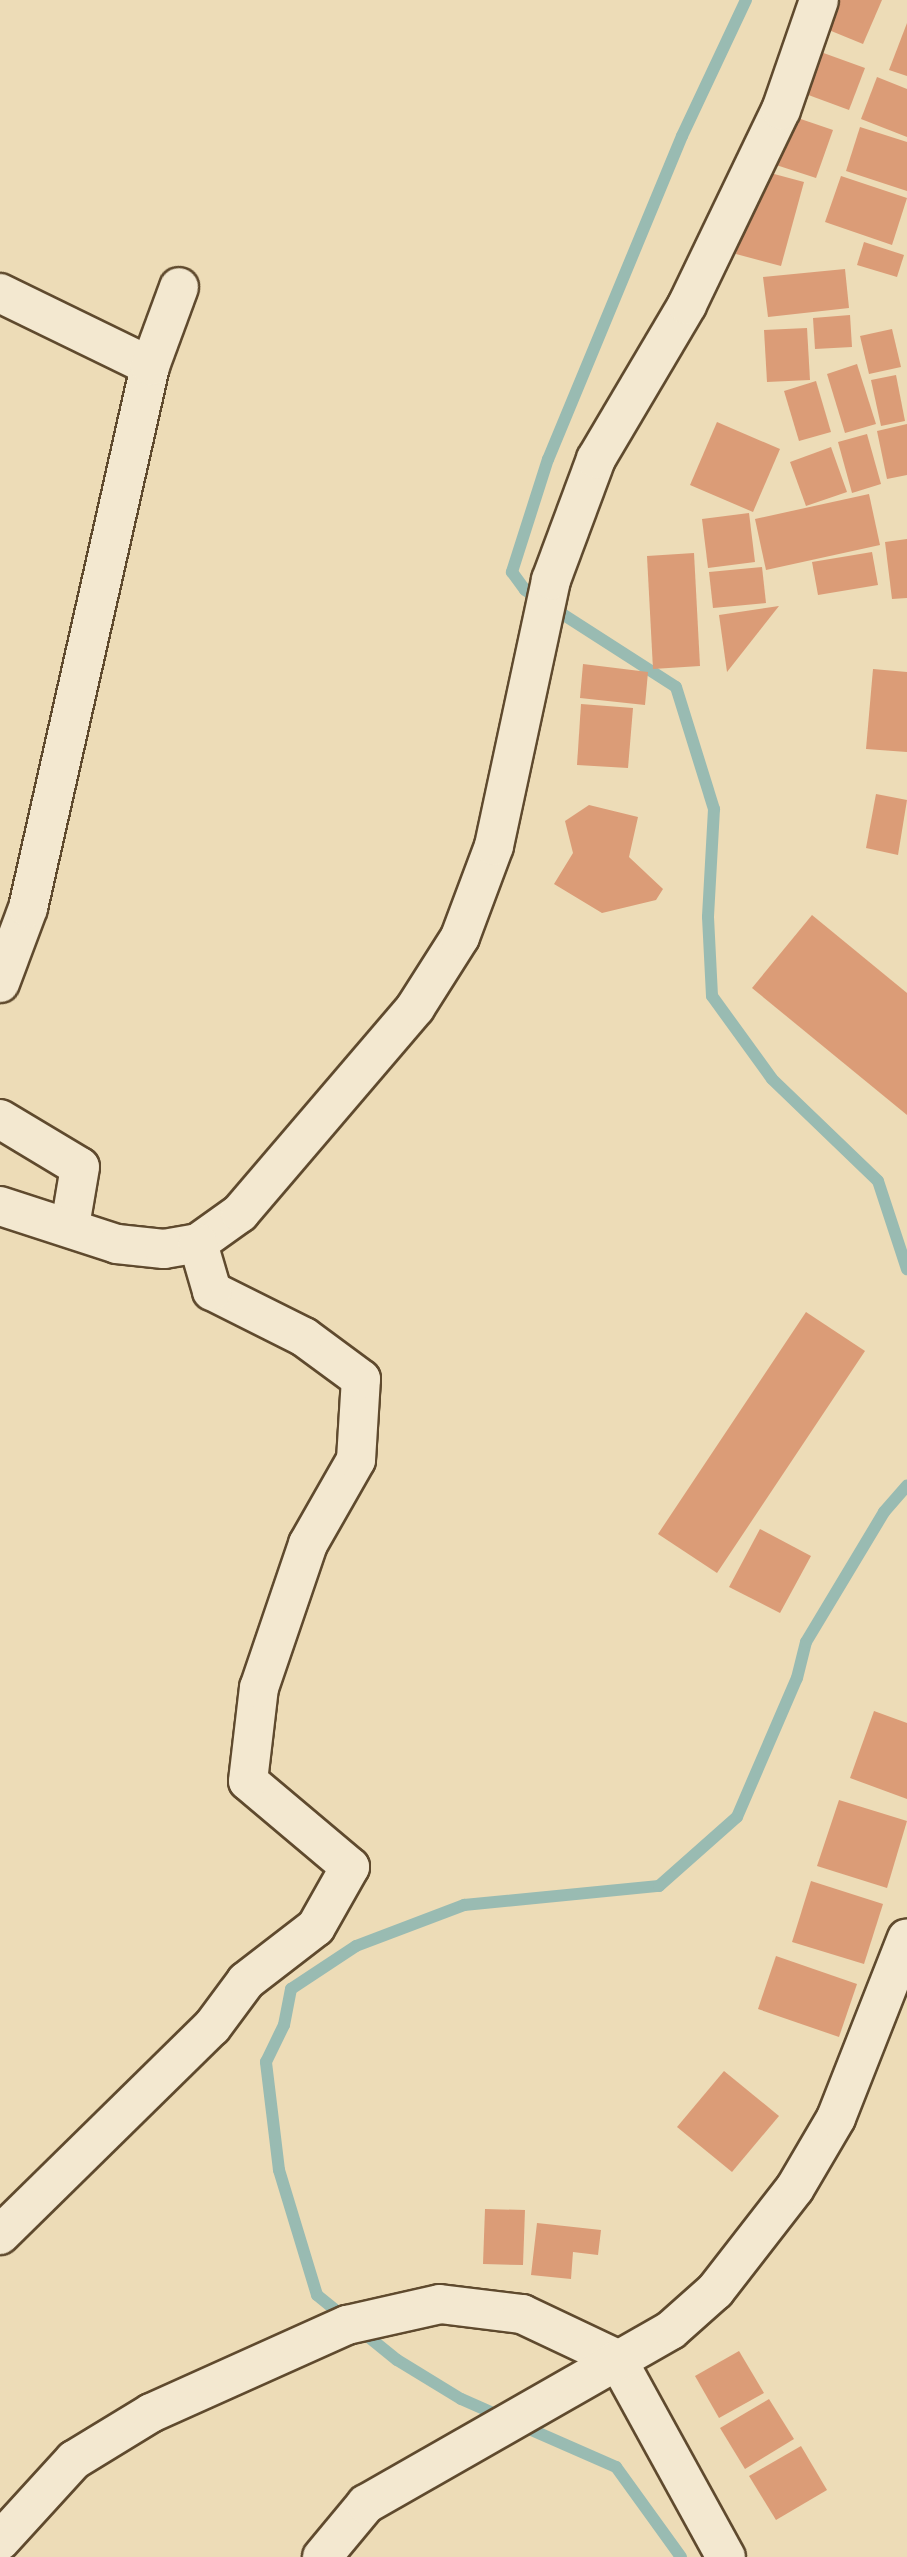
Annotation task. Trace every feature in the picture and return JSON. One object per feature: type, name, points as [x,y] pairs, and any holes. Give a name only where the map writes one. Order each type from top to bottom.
[{"type":"street","points":[[0,1206],[117,1244],[164,1249],[198,1244],[240,1213],[416,1008],[460,937],[494,846],[551,580],[596,459],[686,306],[781,110],[819,0]]},
{"type":"street","points":[[0,983],[28,908],[56,758],[150,366],[178,288]]},
{"type":"street","points":[[0,292],[150,366]]},
{"type":"street","points":[[0,1118],[80,1167],[70,1226]]},
{"type":"street","points":[[0,2236],[212,2027],[246,1981],[316,1926],[350,1867],[248,1781],[259,1688],[308,1544],[356,1460],[361,1379],[304,1337],[212,1291],[198,1244]]},
{"type":"street","points":[[322,2557],[366,2504],[671,2330],[715,2292],[795,2188],[836,2118],[907,1938]]},
{"type":"street","points":[[0,2541],[74,2460],[151,2413],[363,2320],[440,2304],[522,2314],[616,2359],[726,2557]]},
{"type":"building","points":[[830,0],[882,0],[863,44],[819,26]]},
{"type":"building","points":[[907,23],[907,76],[889,70]]},
{"type":"building","points":[[818,51],[865,68],[849,110],[803,93]]},
{"type":"building","points":[[877,77],[907,89],[907,137],[861,119]]},
{"type":"building","points":[[783,113],[833,130],[816,178],[767,162]]},
{"type":"building","points":[[860,127],[907,142],[907,191],[846,171]]},
{"type":"building","points":[[759,170],[804,182],[781,266],[736,254]]},
{"type":"building","points":[[841,176],[907,198],[892,245],[825,222]]},
{"type":"building","points":[[864,242],[904,255],[897,277],[857,265]]},
{"type":"building","points":[[845,269],[849,308],[768,317],[763,277]]},
{"type":"building","points":[[850,315],[852,347],[815,349],[813,318]]},
{"type":"building","points":[[807,328],[810,380],[767,382],[764,330]]},
{"type":"building","points":[[892,329],[901,367],[869,374],[860,336]]},
{"type":"building","points":[[857,364],[876,424],[845,433],[827,374]]},
{"type":"building","points":[[896,375],[905,421],[881,426],[871,380]]},
{"type":"building","points":[[816,381],[831,432],[799,441],[784,391]]},
{"type":"building","points":[[717,422],[780,449],[753,512],[690,485]]},
{"type":"building","points":[[907,424],[907,475],[887,479],[877,431]]},
{"type":"building","points":[[867,434],[881,484],[852,493],[838,442]]},
{"type":"building","points":[[831,447],[847,492],[806,506],[790,462]]},
{"type":"building","points":[[869,494],[880,545],[766,570],[755,519]]},
{"type":"building","points":[[749,513],[755,562],[708,568],[702,519]]},
{"type":"building","points":[[907,539],[907,598],[892,599],[885,542]]},
{"type":"building","points":[[872,552],[878,585],[818,595],[812,562]]},
{"type":"building","points":[[694,553],[700,666],[653,669],[647,556]]},
{"type":"building","points":[[762,567],[766,603],[713,608],[709,572]]},
{"type":"building","points":[[779,606],[727,672],[719,615]]},
{"type":"building","points":[[583,664],[648,672],[645,705],[580,698]]},
{"type":"building","points":[[873,669],[907,672],[907,752],[866,749]]},
{"type":"building","points":[[581,704],[633,708],[628,768],[577,765]]},
{"type":"building","points":[[876,794],[907,800],[898,855],[866,848]]},
{"type":"building","points":[[589,805],[638,817],[629,857],[663,889],[656,900],[602,913],[554,884],[573,853],[565,821]]},
{"type":"building","points":[[812,915],[907,993],[907,1115],[752,988]]},
{"type":"building","points":[[806,1312],[865,1351],[717,1573],[658,1534]]},
{"type":"building","points":[[760,1529],[811,1556],[780,1613],[729,1587]]},
{"type":"building","points":[[874,1711],[907,1723],[907,1799],[850,1778]]},
{"type":"building","points":[[839,1800],[907,1821],[887,1888],[817,1866]]},
{"type":"building","points":[[811,1881],[883,1904],[864,1964],[792,1942]]},
{"type":"building","points":[[776,1956],[857,1984],[839,2037],[758,2009]]},
{"type":"building","points":[[724,2071],[779,2116],[732,2172],[677,2127]]},
{"type":"building","points":[[485,2209],[525,2210],[523,2265],[483,2264]]},
{"type":"building","points":[[537,2223],[601,2230],[598,2255],[573,2252],[571,2279],[531,2275]]},
{"type":"building","points":[[739,2351],[764,2393],[719,2418],[695,2376]]},
{"type":"building","points":[[769,2399],[794,2439],[745,2469],[720,2428]]},
{"type":"building","points":[[801,2446],[827,2490],[776,2520],[749,2476]]},
{"type":"waterway","points":[[746,0],[682,136],[548,459],[512,572],[525,590],[676,687],[714,809],[708,917],[712,996],[772,1079],[878,1181],[907,1269]]},
{"type":"waterway","points":[[681,2557],[616,2467],[461,2399],[397,2360],[317,2295],[279,2170],[266,2062],[284,2025],[291,1989],[356,1946],[464,1905],[659,1886],[737,1817],[797,1678],[806,1642],[884,1512],[907,1486]]}]
